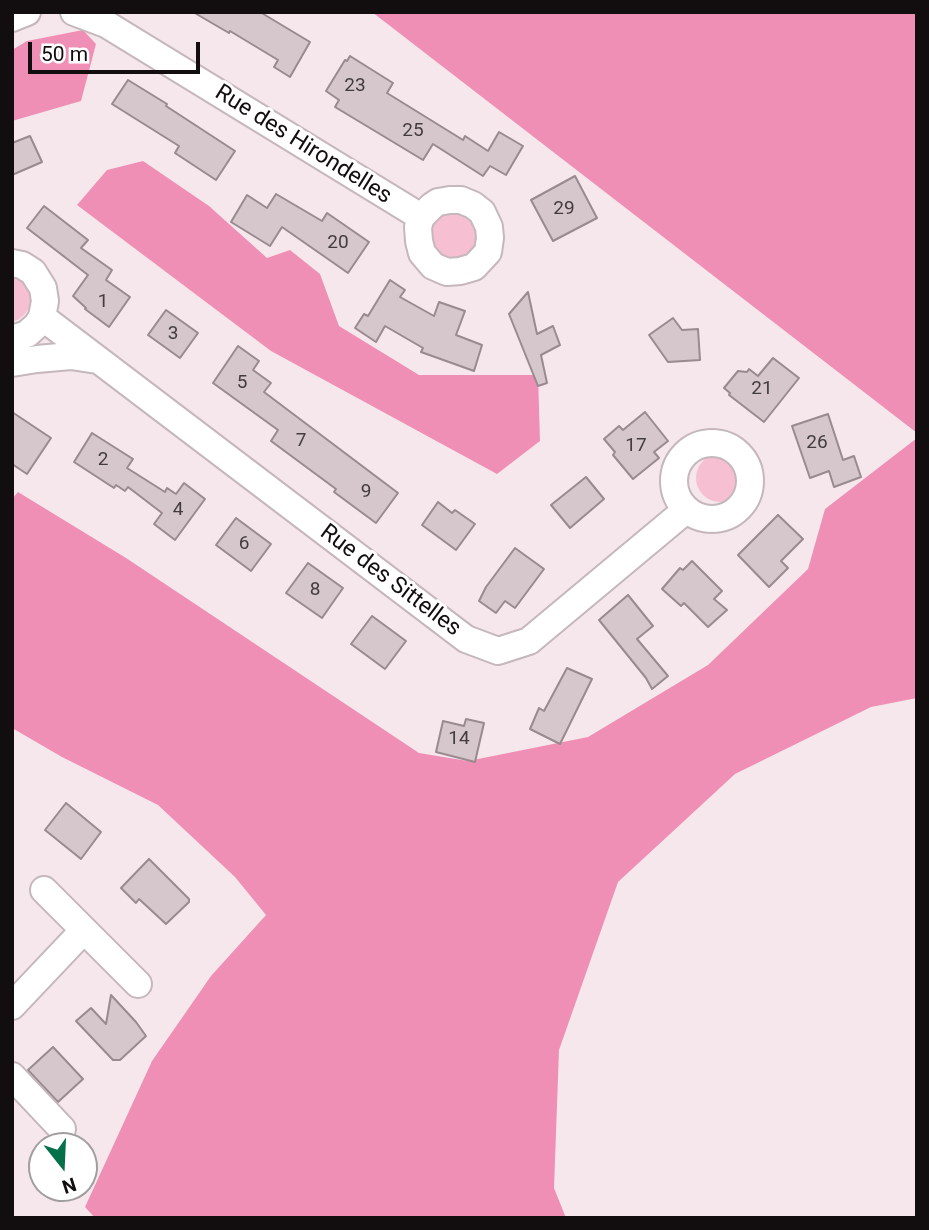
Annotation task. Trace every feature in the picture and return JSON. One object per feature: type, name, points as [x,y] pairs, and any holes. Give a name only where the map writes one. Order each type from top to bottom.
[{"type":"street","points":[[12,18],[27,12]]},
{"type":"street","name":"Rue des Hirondelles","points":[[75,12],[106,24],[421,218]]},
{"type":"street","points":[[12,263],[22,265],[33,272],[43,288],[46,301],[37,325],[27,334],[12,338]]},
{"type":"street","name":"Rue des Sittelles","points":[[42,317],[466,639],[498,651],[529,641],[686,510]]},
{"type":"street","points":[[12,363],[71,356],[98,360]]},
{"type":"street","points":[[44,890],[138,984]]},
{"type":"street","points":[[12,1006],[84,930]]},
{"type":"street","points":[[12,1076],[62,1129]]},
{"type":"shaded area","points":[[372,12],[917,12],[917,433]]},
{"type":"shaded area","points":[[83,30],[96,44],[81,101],[12,121],[12,50],[27,41]]},
{"type":"shaded area","points":[[143,161],[209,206],[267,258],[290,250],[320,274],[339,326],[419,375],[538,375],[540,441],[497,474],[271,351],[77,205],[107,170]]},
{"type":"shaded area","points":[[454,212],[471,219],[478,236],[471,253],[454,260],[437,253],[430,236],[437,219]]},
{"type":"shaded area","points":[[12,275],[22,280],[31,295],[25,314],[12,322]]},
{"type":"shaded area","points":[[917,438],[917,698],[871,707],[735,774],[618,882],[559,1050],[554,1188],[566,1218],[95,1218],[85,1207],[87,1202],[98,1202],[98,1179],[152,1061],[211,976],[266,915],[235,877],[158,805],[62,757],[12,728],[12,499],[18,492],[126,558],[419,753],[468,761],[588,737],[708,665],[808,569],[825,509]]},
{"type":"shaded area","points":[[720,454],[737,461],[744,478],[737,495],[720,502],[703,495],[696,478],[703,461]]},
{"type":"building","points":[[193,12],[260,12],[310,42],[290,77],[274,67],[278,60]]},
{"type":"building","points":[[350,56],[393,83],[387,93],[463,140],[465,136],[488,151],[499,132],[523,146],[506,175],[490,166],[483,176],[433,144],[423,160],[335,107],[339,100],[326,91]]},
{"type":"building","points":[[128,80],[235,151],[216,180],[175,153],[179,146],[112,104]]},
{"type":"building","points":[[30,136],[42,162],[12,175],[12,143]]},
{"type":"building","points":[[575,176],[597,218],[553,241],[531,200]]},
{"type":"building","points":[[276,194],[322,221],[327,213],[369,242],[348,273],[282,227],[270,246],[231,222],[247,195],[267,208]]},
{"type":"building","points":[[44,206],[88,240],[81,248],[112,270],[106,280],[130,297],[109,327],[73,296],[88,275],[27,228]]},
{"type":"building","points":[[390,280],[405,290],[400,297],[434,316],[439,302],[465,311],[456,335],[482,345],[474,371],[421,352],[423,348],[385,326],[376,342],[355,328],[364,314],[368,316]]},
{"type":"building","points":[[528,292],[537,334],[553,326],[560,345],[541,355],[547,383],[538,386],[509,314]]},
{"type":"building","points":[[166,310],[198,333],[180,358],[148,335]]},
{"type":"building","points":[[673,318],[682,330],[698,329],[700,360],[668,362],[649,335]]},
{"type":"building","points":[[238,346],[259,361],[253,370],[271,383],[264,392],[398,493],[376,523],[334,492],[336,489],[271,441],[278,430],[213,383]]},
{"type":"building","points":[[773,358],[799,378],[764,422],[724,388],[738,371],[747,372],[749,369],[758,376]]},
{"type":"building","points":[[12,412],[51,438],[27,474],[12,464]]},
{"type":"building","points":[[645,412],[668,441],[654,452],[659,458],[633,479],[613,455],[615,452],[604,439],[619,426],[623,430]]},
{"type":"building","points":[[828,414],[843,460],[854,456],[861,477],[834,487],[829,471],[810,478],[792,426]]},
{"type":"building","points":[[92,433],[133,459],[127,468],[165,492],[167,488],[176,494],[184,483],[205,499],[175,540],[154,524],[162,513],[128,487],[125,491],[116,485],[114,488],[74,462]]},
{"type":"building","points":[[586,477],[604,499],[570,528],[551,505]]},
{"type":"building","points":[[438,502],[452,513],[455,510],[475,524],[456,550],[422,525]]},
{"type":"building","points":[[778,515],[803,539],[781,561],[788,568],[769,587],[738,555]]},
{"type":"building","points":[[236,518],[271,544],[251,571],[216,545]]},
{"type":"building","points":[[515,548],[544,569],[515,608],[505,601],[496,613],[479,601]]},
{"type":"building","points":[[692,561],[722,591],[714,599],[727,610],[708,627],[684,603],[681,606],[662,589],[680,568],[683,570]]},
{"type":"building","points":[[308,563],[343,588],[322,618],[286,593]]},
{"type":"building","points":[[628,595],[653,626],[637,639],[668,676],[652,689],[599,620]]},
{"type":"building","points":[[372,616],[406,641],[385,669],[351,644]]},
{"type":"building","points":[[567,668],[592,679],[560,744],[530,729],[539,708],[544,711]]},
{"type":"building","points":[[466,719],[484,723],[475,762],[436,752],[443,721],[464,726]]},
{"type":"building","points":[[66,803],[101,832],[81,859],[45,830]]},
{"type":"building","points":[[149,859],[189,899],[166,924],[139,899],[136,903],[121,888]]},
{"type":"building","points":[[111,995],[146,1036],[120,1060],[113,1060],[76,1021],[91,1008],[106,1024]]},
{"type":"building","points":[[53,1047],[83,1079],[58,1102],[28,1070]]}]
